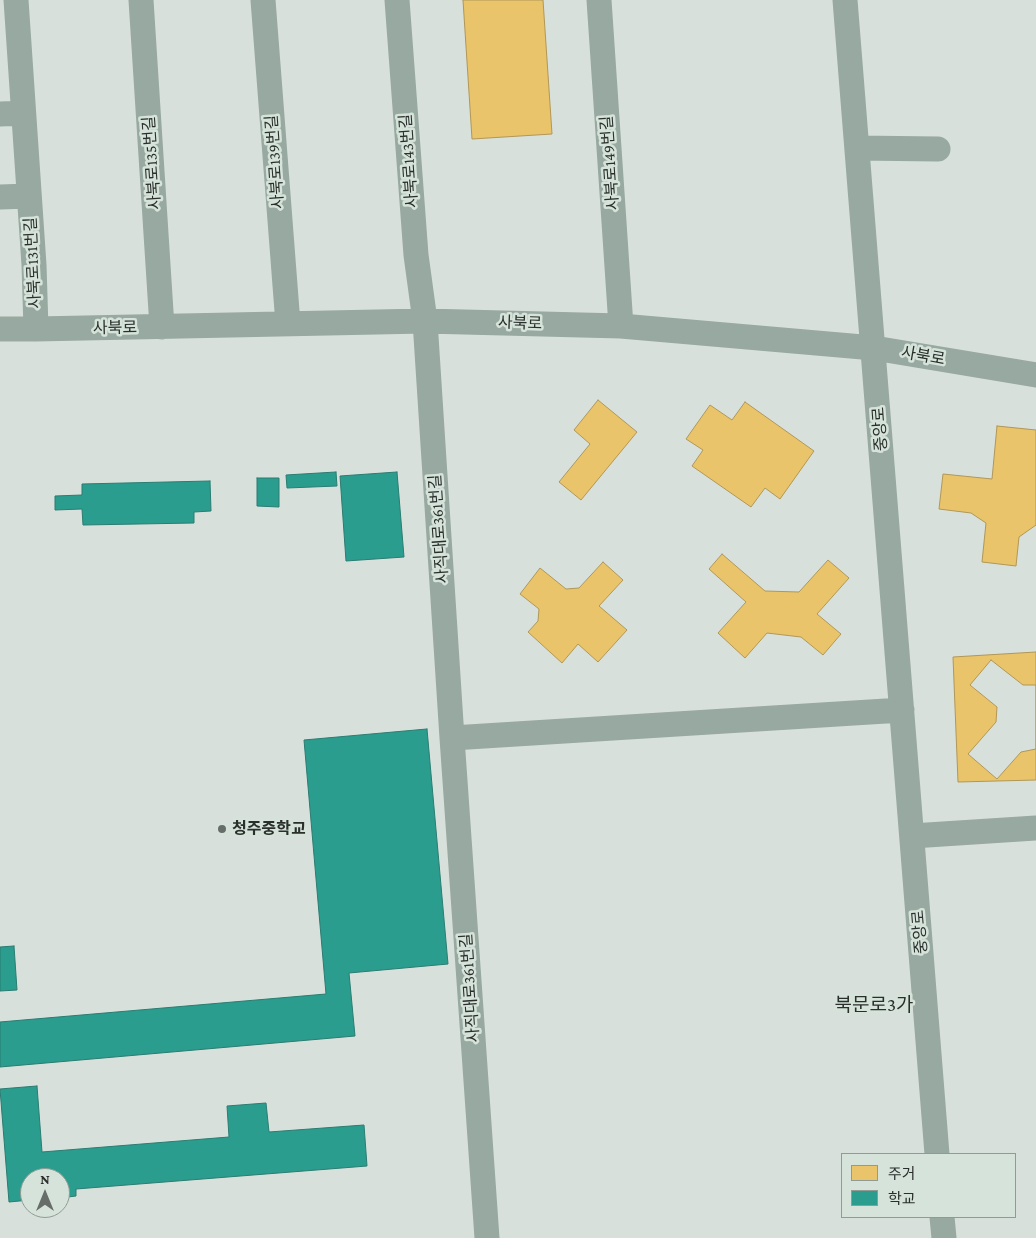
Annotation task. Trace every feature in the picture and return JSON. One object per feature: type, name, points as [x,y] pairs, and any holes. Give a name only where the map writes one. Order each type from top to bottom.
[{"type":"street","name":"사북로131번길","points":[[16,0],[12,113],[29,196],[36,329]]},
{"type":"street","name":"사북로135번길","points":[[141,0],[162,326]]},
{"type":"street","name":"사북로139번길","points":[[263,0],[288,324]]},
{"type":"street","name":"사북로143번길","points":[[397,0],[416,255],[425,321]]},
{"type":"street","name":"사북로149번길","points":[[599,0],[621,326]]},
{"type":"street","name":"중앙로","points":[[845,0],[938,1153]]},
{"type":"street","points":[[858,148],[938,149]]},
{"type":"street","name":"사북로131번길","points":[[0,196],[29,196]]},
{"type":"street","name":"사북로","points":[[0,328],[36,329],[425,321],[621,326],[874,348],[1036,375]]},
{"type":"street","name":"사직대로361번길","points":[[425,321],[487,1238]]},
{"type":"street","points":[[452,738],[902,710]]},
{"type":"street","points":[[912,836],[1036,828]]},
{"type":"street","points":[[942,1218],[944,1238]]},
{"type":"building: 주거","points":[[463,0],[543,0],[552,134],[472,139]]},
{"type":"building: 주거","points":[[598,400],[637,432],[581,500],[559,482],[590,444],[574,430]]},
{"type":"building: 주거","points":[[745,402],[814,451],[780,499],[765,488],[751,507],[692,466],[703,450],[686,439],[710,405],[732,420]]},
{"type":"building: 주거","points":[[997,426],[1036,430],[1036,525],[1019,537],[1016,566],[982,562],[986,523],[971,513],[939,509],[943,474],[992,479]]},
{"type":"building: 주거","points":[[722,554],[765,591],[799,592],[828,560],[849,578],[817,614],[841,634],[823,655],[801,637],[767,633],[745,658],[718,633],[746,602],[709,569]]},
{"type":"building: 주거","points":[[603,562],[623,580],[599,606],[627,630],[598,662],[578,644],[562,663],[528,632],[538,621],[539,609],[520,594],[540,568],[566,589],[579,588]]},
{"type":"building: 주거","points":[[1036,652],[1036,780],[958,782],[953,657]]},
{"type":"building: 주거","points":[[991,660],[1023,685],[1036,685],[1036,749],[1021,752],[997,779],[968,754],[996,722],[997,707],[970,685]]},
{"type":"building: 학교","points":[[336,472],[337,486],[287,488],[286,475]]},
{"type":"building: 학교","points":[[397,472],[404,557],[346,561],[340,476]]},
{"type":"building: 학교","points":[[257,478],[279,478],[279,507],[257,506]]},
{"type":"building: 학교","points":[[210,481],[211,511],[194,512],[194,523],[83,525],[82,509],[55,510],[55,496],[82,495],[82,484]]},
{"type":"building: 학교","points":[[427,729],[448,964],[349,973],[355,1036],[0,1067],[0,1022],[326,994],[304,740]]},
{"type":"building: 학교","points":[[14,946],[17,990],[0,991],[0,947]]},
{"type":"building: 학교","points":[[37,1086],[42,1152],[229,1137],[227,1106],[266,1103],[269,1132],[364,1125],[367,1166],[76,1189],[76,1196],[70,1197],[70,1168],[20,1168],[20,1201],[9,1202],[0,1089]]},
{"type":"place","name":"청주중학교","points":[[222,829]]},
{"type":"district","name":"북문로3가","points":[[874,1005]]}]
